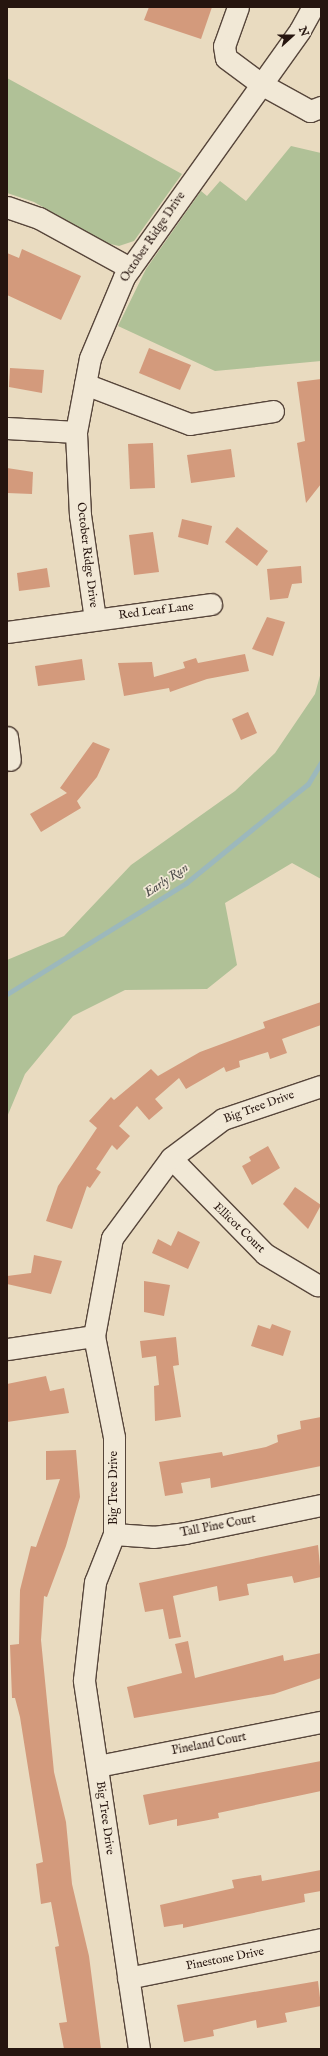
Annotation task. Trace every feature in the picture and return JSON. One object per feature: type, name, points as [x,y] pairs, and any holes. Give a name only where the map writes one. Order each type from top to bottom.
[{"type":"street","points":[[238,7],[224,46],[226,58],[261,84],[310,111],[321,108]]},
{"type":"street","name":"October Ridge Drive","points":[[95,619],[80,515],[76,432],[85,384],[98,336],[130,268],[261,84],[312,7]]},
{"type":"street","points":[[7,207],[39,218],[130,268]]},
{"type":"street","points":[[85,384],[190,424],[273,411]]},
{"type":"street","points":[[7,428],[76,432]]},
{"type":"street","name":"Red Leaf Lane","points":[[7,632],[211,604]]},
{"type":"street","points":[[7,737],[10,760]]},
{"type":"street","name":"Big Tree Drive","points":[[139,2049],[84,1680],[95,1582],[114,1534],[114,1437],[94,1336],[112,1238],[171,1158],[222,1119],[321,1086]]},
{"type":"street","name":"Ellicot Court","points":[[171,1158],[265,1254],[317,1285]]},
{"type":"street","points":[[7,1349],[94,1336]]},
{"type":"street","name":"Tall Pine Court","points":[[114,1534],[153,1537],[185,1533],[321,1505]]},
{"type":"street","name":"Pineland Court","points":[[98,1766],[321,1722]]},
{"type":"street","name":"Pinestone Drive","points":[[128,1978],[321,1939]]},
{"type":"green space","points":[[7,78],[182,174],[134,241],[119,246],[106,243],[34,202],[7,193]]},
{"type":"green space","points":[[291,146],[321,153],[321,361],[215,371],[118,326],[146,269],[201,191],[207,196],[220,181],[246,201]]},
{"type":"green space","points":[[321,672],[321,879],[292,863],[225,903],[237,965],[207,989],[125,990],[73,1016],[25,1074],[7,1117],[7,960],[64,936],[131,865],[235,791],[275,753],[315,694]]},
{"type":"building","points":[[149,7],[212,7],[201,39],[144,20]]},
{"type":"building","points":[[22,249],[81,276],[61,320],[7,295],[7,253],[19,258]]},
{"type":"building","points":[[149,348],[191,365],[180,390],[139,373]]},
{"type":"building","points":[[10,368],[44,370],[42,393],[9,387]]},
{"type":"building","points":[[321,379],[321,484],[306,503],[297,443],[305,441],[297,382]]},
{"type":"building","points":[[153,443],[155,488],[130,489],[128,444]]},
{"type":"building","points":[[231,449],[235,477],[191,483],[187,455]]},
{"type":"building","points":[[7,468],[33,472],[32,494],[7,493]]},
{"type":"building","points":[[182,519],[212,526],[208,545],[178,537]]},
{"type":"building","points":[[237,527],[268,551],[257,566],[225,542]]},
{"type":"building","points":[[153,532],[159,572],[134,575],[129,535]]},
{"type":"building","points":[[301,566],[302,583],[292,584],[288,598],[270,600],[267,569]]},
{"type":"building","points":[[47,568],[50,587],[19,591],[17,573]]},
{"type":"building","points":[[267,617],[285,622],[273,656],[252,649]]},
{"type":"building","points":[[245,654],[249,671],[207,679],[170,692],[169,688],[124,696],[118,663],[152,662],[154,677],[185,668],[183,662],[196,658],[198,663]]},
{"type":"building","points":[[82,659],[85,680],[38,686],[35,666]]},
{"type":"building","points":[[248,712],[257,733],[241,740],[232,719]]},
{"type":"building","points":[[93,742],[110,749],[97,777],[77,801],[81,808],[41,832],[30,814],[67,793],[60,788]]},
{"type":"building","points":[[321,1002],[321,1025],[282,1039],[287,1053],[270,1059],[268,1052],[239,1061],[240,1067],[226,1072],[224,1067],[186,1089],[179,1078],[155,1099],[163,1108],[149,1120],[137,1106],[119,1126],[130,1136],[117,1150],[112,1145],[96,1169],[101,1172],[90,1188],[87,1186],[72,1229],[46,1221],[58,1186],[97,1128],[89,1121],[111,1097],[114,1100],[151,1069],[158,1076],[200,1052],[265,1028],[263,1022]]},
{"type":"building","points":[[268,1146],[280,1168],[252,1185],[242,1166],[251,1161],[249,1157]]},
{"type":"building","points":[[295,1187],[321,1205],[308,1229],[283,1204]]},
{"type":"building","points":[[178,1231],[200,1242],[188,1269],[152,1253],[158,1239],[171,1246]]},
{"type":"building","points":[[34,1255],[62,1261],[51,1294],[7,1284],[7,1276],[31,1273]]},
{"type":"building","points":[[144,1281],[170,1285],[164,1316],[144,1312]]},
{"type":"building","points":[[272,1324],[291,1331],[283,1356],[251,1346],[258,1325],[270,1329]]},
{"type":"building","points":[[176,1337],[179,1365],[173,1366],[181,1417],[155,1421],[154,1386],[159,1385],[156,1356],[142,1358],[140,1341]]},
{"type":"building","points":[[46,1376],[50,1391],[64,1388],[69,1413],[7,1422],[7,1384]]},
{"type":"building","points":[[321,1417],[321,1466],[211,1488],[210,1478],[181,1483],[183,1493],[165,1496],[159,1462],[222,1452],[223,1456],[266,1447],[278,1442],[277,1435],[301,1429],[300,1421]]},
{"type":"building","points":[[76,1450],[80,1497],[66,1546],[47,1597],[44,1596],[41,1640],[54,1772],[66,1822],[72,1884],[89,1956],[101,2049],[64,2049],[59,2023],[67,2022],[55,1947],[59,1946],[51,1902],[41,1904],[36,1864],[43,1862],[20,1717],[15,1698],[12,1698],[10,1645],[19,1644],[20,1590],[31,1546],[36,1547],[60,1479],[46,1480],[46,1451]]},
{"type":"building","points":[[318,1545],[321,1577],[294,1583],[292,1576],[247,1584],[249,1595],[219,1601],[217,1586],[173,1596],[181,1637],[169,1639],[163,1609],[145,1612],[139,1583]]},
{"type":"building","points":[[188,1641],[195,1678],[283,1655],[284,1661],[321,1653],[321,1678],[274,1694],[134,1718],[127,1687],[182,1673],[175,1644]]},
{"type":"building","points":[[321,1761],[321,1791],[218,1813],[219,1818],[177,1826],[177,1819],[149,1825],[143,1795]]},
{"type":"building","points":[[321,1870],[321,1891],[304,1894],[305,1902],[183,1928],[183,1924],[164,1927],[160,1905],[234,1888],[232,1880],[261,1875],[262,1881]]},
{"type":"building","points":[[318,1981],[321,2006],[285,2013],[287,2022],[257,2028],[256,2020],[213,2030],[214,2036],[184,2042],[177,2005]]},
{"type":"waterway","name":"Early Run","points":[[7,994],[186,883],[308,784],[321,762]]}]
